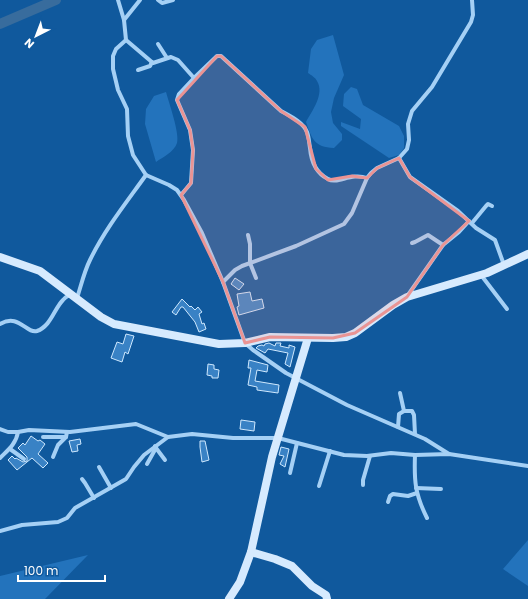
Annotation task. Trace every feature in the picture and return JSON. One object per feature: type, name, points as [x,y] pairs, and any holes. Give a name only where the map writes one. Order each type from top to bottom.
[{"type":"street","points":[[118,0],[124,20],[126,40],[153,63],[171,57],[178,60],[194,78]]},
{"type":"street","points":[[124,20],[140,0]]},
{"type":"street","points":[[158,0],[162,3],[173,0]]},
{"type":"street","points":[[223,282],[235,270],[242,266],[296,246],[344,224],[352,213],[367,178],[377,168],[399,158],[407,149],[409,140],[408,124],[412,111],[432,87],[471,22],[474,7],[472,0]]},
{"type":"street","points":[[126,40],[116,49],[112,56],[113,69],[118,90],[127,109],[128,136],[133,155],[146,175],[169,185],[177,190],[181,195],[202,233],[223,282],[245,343],[268,361],[296,379],[347,405],[415,434],[448,454]]},
{"type":"street","points":[[158,44],[167,58]]},
{"type":"street","points":[[181,195],[191,183],[193,150],[190,130],[177,100],[179,94],[217,56],[221,56],[281,111],[291,116],[304,127],[308,134],[310,154],[316,169],[328,180],[336,181],[352,176],[367,178]]},
{"type":"street","points":[[138,70],[150,66],[152,62]]},
{"type":"street","points":[[399,158],[410,177],[458,211],[470,222],[495,240],[504,265]]},
{"type":"street","points":[[0,324],[6,320],[12,320],[34,331],[38,331],[49,322],[64,299],[74,296],[96,248],[108,228],[146,175]]},
{"type":"street","points":[[407,297],[443,245],[488,204],[492,206]]},
{"type":"street","points":[[248,235],[250,244],[250,263],[256,278]]},
{"type":"street","points":[[412,243],[428,235],[443,245]]},
{"type":"street","points":[[0,257],[40,271],[114,324],[219,344],[245,343],[270,337],[333,338],[355,334],[393,305],[407,297],[481,275],[528,254]]},
{"type":"street","points":[[481,275],[507,309]]},
{"type":"street","points":[[229,599],[240,582],[251,552],[270,464],[308,338]]},
{"type":"street","points":[[400,393],[404,411]]},
{"type":"street","points":[[398,427],[399,414],[404,411],[412,411],[414,415],[415,434]]},
{"type":"street","points":[[0,429],[8,432],[29,430],[67,432],[136,424],[168,437],[192,434],[233,438],[278,438],[344,455],[370,456],[391,453],[415,455],[448,454],[528,466]]},
{"type":"street","points":[[0,458],[10,449],[17,438],[18,432]]},
{"type":"street","points":[[53,457],[58,445],[66,437],[67,432]]},
{"type":"street","points":[[43,437],[66,437]]},
{"type":"street","points":[[0,531],[22,525],[58,522],[67,518],[75,508],[126,479],[144,455],[168,437]]},
{"type":"street","points":[[290,474],[297,443]]},
{"type":"street","points":[[156,447],[165,460]]},
{"type":"street","points":[[148,464],[156,447]]},
{"type":"street","points":[[10,449],[24,459]]},
{"type":"street","points":[[319,486],[330,451]]},
{"type":"street","points":[[415,455],[414,479],[416,491],[427,518]]},
{"type":"street","points":[[363,485],[370,456]]},
{"type":"street","points":[[99,467],[111,488]]},
{"type":"street","points":[[82,479],[94,498]]},
{"type":"street","points":[[388,502],[390,496],[393,494],[408,496],[416,491],[441,489]]},
{"type":"street","points":[[251,552],[292,566],[312,586],[326,595],[327,599]]},
{"type":"highlighted area","points":[[217,56],[221,56],[281,111],[305,127],[316,169],[328,180],[352,176],[367,178],[377,168],[399,158],[410,177],[469,221],[443,245],[407,297],[355,333],[333,338],[270,337],[245,343],[223,282],[181,195],[191,183],[193,150],[190,130],[177,100]]},
{"type":"shaded area","points":[[333,35],[344,75],[334,98],[331,112],[333,123],[342,134],[342,140],[334,148],[318,144],[312,137],[306,122],[317,102],[320,91],[316,80],[308,73],[311,49],[317,40]]},
{"type":"shaded area","points":[[351,87],[357,89],[363,105],[399,126],[404,136],[404,148],[399,155],[389,158],[341,126],[341,122],[360,129],[361,119],[343,106],[344,94]]},
{"type":"shaded area","points":[[166,92],[176,126],[178,139],[176,146],[171,152],[156,162],[145,124],[146,109],[154,96]]},
{"type":"shaded area","points":[[528,540],[528,586],[503,569]]},
{"type":"shaded area","points":[[88,555],[45,599],[0,599],[0,576]]},
{"type":"building","points":[[235,278],[244,284],[239,290],[231,284]]},
{"type":"building","points":[[250,292],[252,301],[262,299],[264,308],[239,315],[237,307],[239,306],[237,294]]},
{"type":"building","points":[[182,299],[190,307],[191,306],[195,310],[198,307],[202,312],[199,314],[202,324],[204,323],[206,329],[199,332],[195,322],[183,307],[181,307],[176,315],[172,312]]},
{"type":"building","points":[[126,334],[134,336],[128,354],[125,352],[122,362],[111,358],[117,342],[123,344]]},
{"type":"building","points":[[269,343],[275,346],[276,343],[281,343],[280,346],[289,348],[289,345],[295,347],[290,367],[285,364],[288,353],[268,349],[265,353],[256,348]]},
{"type":"building","points":[[249,360],[268,365],[267,372],[257,370],[255,381],[279,385],[278,393],[257,390],[257,387],[248,385],[251,368],[248,368]]},
{"type":"building","points":[[208,364],[214,365],[214,369],[219,370],[218,378],[212,378],[212,376],[207,375]]},
{"type":"building","points":[[241,420],[255,422],[254,431],[240,429]]},
{"type":"building","points":[[31,436],[45,444],[38,454],[48,463],[43,468],[32,458],[17,470],[8,460],[12,456],[23,462],[27,461],[27,457],[18,448],[23,443],[25,445]]},
{"type":"building","points":[[80,439],[81,444],[77,445],[78,451],[72,452],[69,441]]},
{"type":"building","points":[[200,441],[205,441],[209,460],[202,462],[200,447]]},
{"type":"building","points":[[281,447],[289,449],[285,467],[280,464],[284,456],[279,455]]},
{"type":"waterway","points":[[0,24],[56,0]]}]
